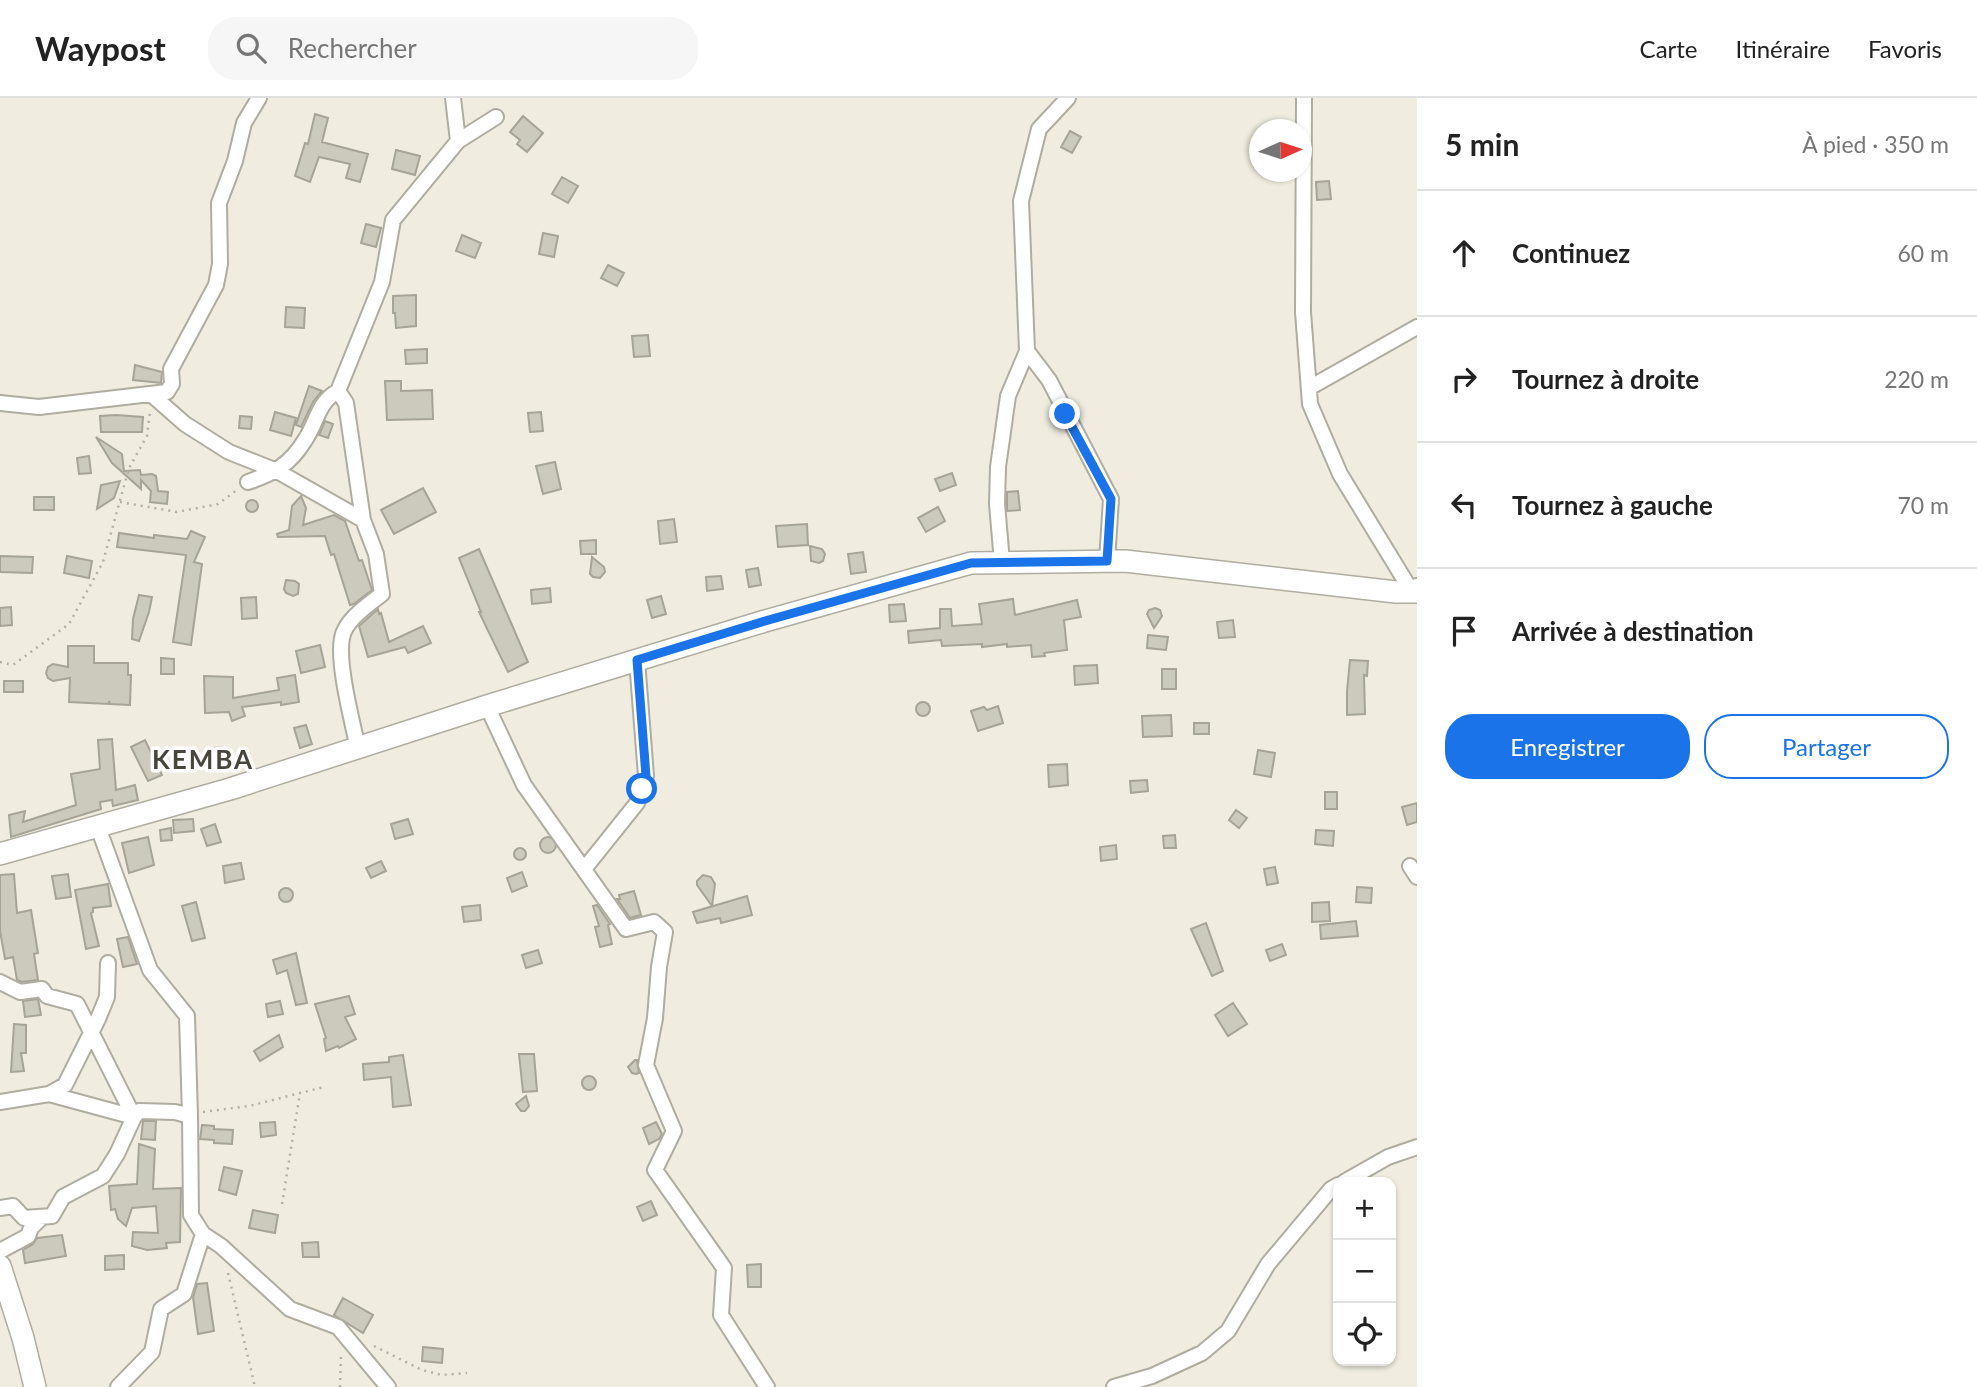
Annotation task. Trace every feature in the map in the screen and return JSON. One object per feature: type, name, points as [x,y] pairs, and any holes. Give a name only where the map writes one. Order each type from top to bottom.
[{"type":"main road","points":[[0,855],[358,748],[765,621],[971,563],[1125,561],[1396,593],[1415,590]]},
{"type":"main road","points":[[0,1266],[35,1387]]},
{"type":"street","points":[[0,403],[39,407],[167,392],[172,384],[171,369],[216,285],[220,264],[219,204],[235,161],[244,123],[259,98]]},
{"type":"street","points":[[453,98],[458,141]]},
{"type":"street","points":[[1002,562],[998,467],[1008,396],[1027,351],[1021,201],[1039,129],[1069,98]]},
{"type":"street","points":[[1304,98],[1303,312],[1310,404],[1340,474],[1415,590]]},
{"type":"street","points":[[248,482],[277,471],[306,440],[326,398],[338,391],[382,282],[393,220],[458,141],[496,117]]},
{"type":"street","points":[[1309,388],[1417,327]]},
{"type":"street","points":[[1027,351],[1049,380],[1111,499],[1107,561]]},
{"type":"street","points":[[338,391],[346,403],[363,520],[376,554],[382,594],[352,620],[342,637],[343,671],[358,748]]},
{"type":"street","points":[[152,395],[185,424],[229,452],[277,471],[363,520]]},
{"type":"street","points":[[585,869],[637,803],[646,776],[637,660]]},
{"type":"street","points":[[487,706],[524,785],[626,929],[654,922],[665,932],[655,1018],[646,1065],[674,1130],[655,1170],[724,1268],[721,1315],[767,1387]]},
{"type":"street","points":[[98,827],[150,970],[187,1016],[191,1214],[203,1234],[221,1246],[290,1309],[338,1327],[388,1387]]},
{"type":"street","points":[[0,1102],[49,1094],[65,1085],[107,997],[108,963]]},
{"type":"street","points":[[0,982],[20,992],[42,989],[47,996],[77,1004],[134,1117]]},
{"type":"street","points":[[49,1094],[134,1117]]},
{"type":"street","points":[[0,1208],[13,1206],[24,1217],[52,1216],[63,1197],[103,1176],[139,1111],[190,1114]]},
{"type":"street","points":[[1353,1177],[1388,1157],[1417,1147]]},
{"type":"street","points":[[1114,1387],[1152,1376],[1202,1353],[1228,1331],[1268,1264],[1333,1188]]},
{"type":"street","points":[[0,1251],[28,1236],[31,1228],[41,1218]]},
{"type":"street","points":[[118,1387],[152,1352],[161,1309],[184,1294],[203,1234]]},
{"type":"path","points":[[0,662],[13,665],[69,624],[103,562],[129,468],[147,436],[152,395]]},
{"type":"path","points":[[119,502],[177,512],[218,504],[248,482]]},
{"type":"path","points":[[190,1114],[249,1106],[324,1087]]},
{"type":"path","points":[[282,1204],[300,1093]]},
{"type":"path","points":[[221,1246],[255,1387]]},
{"type":"path","points":[[340,1330],[340,1387]]},
{"type":"path","points":[[353,1345],[376,1347],[422,1370],[442,1375],[467,1373]]},
{"type":"building","points":[[315,114],[328,118],[322,142],[368,154],[360,182],[346,178],[350,164],[319,157],[310,182],[295,176],[305,143],[308,144]]},
{"type":"building","points":[[523,116],[543,133],[527,152],[517,144],[520,140],[510,132]]},
{"type":"building","points":[[1070,131],[1081,137],[1072,153],[1061,147]]},
{"type":"building","points":[[396,150],[420,156],[415,175],[392,169]]},
{"type":"building","points":[[562,177],[578,186],[568,203],[552,194]]},
{"type":"building","points":[[1329,181],[1331,199],[1317,200],[1316,182]]},
{"type":"building","points":[[366,224],[381,228],[376,247],[361,243]]},
{"type":"building","points":[[543,233],[558,236],[554,257],[539,254]]},
{"type":"building","points":[[462,235],[481,243],[475,258],[456,251]]},
{"type":"building","points":[[608,265],[624,273],[617,286],[601,278]]},
{"type":"building","points":[[416,295],[416,326],[396,328],[393,296]]},
{"type":"building","points":[[286,307],[305,308],[304,328],[285,327]]},
{"type":"building","points":[[648,335],[650,356],[634,357],[632,336]]},
{"type":"building","points":[[427,349],[427,363],[406,364],[405,350]]},
{"type":"building","points":[[135,365],[162,372],[161,383],[133,380]]},
{"type":"building","points":[[385,381],[401,381],[401,391],[432,390],[433,419],[387,420]]},
{"type":"building","points":[[309,386],[322,391],[313,402],[301,427],[296,425]]},
{"type":"building","points":[[275,412],[296,418],[291,436],[270,430]]},
{"type":"building","points":[[541,412],[543,431],[530,432],[528,413]]},
{"type":"building","points":[[100,416],[143,417],[142,432],[101,432]]},
{"type":"building","points":[[240,416],[252,417],[251,429],[239,428]]},
{"type":"building","points":[[325,421],[333,424],[328,438],[319,435]]},
{"type":"building","points":[[96,437],[122,454],[124,471],[140,470],[141,475],[156,476],[158,491],[168,492],[167,504],[150,502],[151,491],[141,480],[141,489],[112,463]]},
{"type":"building","points":[[89,456],[91,473],[79,474],[77,458]]},
{"type":"building","points":[[555,462],[561,489],[543,494],[536,466]]},
{"type":"building","points":[[952,473],[956,485],[940,491],[935,479]]},
{"type":"building","points":[[120,481],[114,498],[97,509],[101,485]]},
{"type":"building","points":[[423,488],[436,512],[394,534],[381,510]]},
{"type":"building","points":[[1018,491],[1020,510],[1007,511],[1007,492]]},
{"type":"building","points":[[301,496],[306,508],[303,525],[334,515],[345,521],[372,590],[354,604],[350,605],[334,554],[331,555],[325,536],[278,537],[277,534],[289,530],[292,506]]},
{"type":"building","points":[[34,497],[54,497],[54,510],[34,510]]},
{"type":"building","points":[[252,500],[258,506],[252,512],[246,506]]},
{"type":"building","points":[[938,507],[945,521],[926,532],[918,518]]},
{"type":"building","points":[[674,519],[677,542],[660,544],[658,521]]},
{"type":"building","points":[[807,524],[808,545],[778,547],[776,526]]},
{"type":"building","points":[[191,531],[205,537],[194,562],[202,564],[191,645],[173,642],[186,555],[117,547],[119,533],[187,539]]},
{"type":"building","points":[[596,540],[596,554],[581,554],[580,541]]},
{"type":"building","points":[[810,546],[822,549],[825,554],[823,561],[811,561]]},
{"type":"building","points":[[479,549],[528,662],[508,672],[479,612],[459,558]]},
{"type":"building","points":[[863,552],[866,572],[851,574],[848,554]]},
{"type":"building","points":[[0,556],[33,557],[32,573],[0,572]]},
{"type":"building","points":[[67,556],[92,561],[89,578],[64,573]]},
{"type":"building","points":[[592,557],[604,567],[605,572],[600,578],[590,574]]},
{"type":"building","points":[[758,568],[761,585],[749,587],[746,570]]},
{"type":"building","points":[[721,576],[723,589],[707,591],[706,577]]},
{"type":"building","points":[[286,580],[299,584],[298,594],[293,596],[286,593]]},
{"type":"building","points":[[550,588],[551,602],[532,604],[531,590]]},
{"type":"building","points":[[139,595],[152,597],[139,641],[132,639],[133,619]]},
{"type":"building","points":[[661,596],[666,614],[652,618],[647,600]]},
{"type":"building","points":[[256,597],[257,618],[242,619],[241,598]]},
{"type":"building","points":[[1013,599],[1015,615],[1077,600],[1081,617],[1064,620],[1067,650],[1032,657],[1031,645],[942,646],[941,640],[909,643],[908,631],[940,628],[940,609],[951,609],[952,626],[982,624],[979,604]]},
{"type":"building","points":[[904,604],[906,621],[890,622],[889,605]]},
{"type":"building","points":[[11,607],[12,625],[0,626],[0,608]]},
{"type":"building","points":[[1155,608],[1160,610],[1162,616],[1154,628],[1147,614]]},
{"type":"building","points":[[378,609],[389,642],[423,626],[431,643],[408,653],[405,647],[368,657],[359,626]]},
{"type":"building","points":[[1233,620],[1235,637],[1219,638],[1217,622]]},
{"type":"building","points":[[1148,635],[1168,637],[1166,650],[1147,648]]},
{"type":"building","points":[[320,645],[325,667],[301,673],[296,651]]},
{"type":"building","points":[[68,646],[94,646],[94,663],[128,663],[128,675],[131,675],[130,705],[110,704],[109,701],[109,704],[69,702],[70,678],[53,681],[46,673],[48,667],[53,664],[68,667]]},
{"type":"building","points":[[161,658],[174,659],[174,674],[161,674]]},
{"type":"building","points":[[1350,660],[1368,661],[1367,676],[1364,675],[1365,714],[1347,715]]},
{"type":"building","points":[[1097,665],[1098,683],[1075,685],[1074,666]]},
{"type":"building","points":[[1162,669],[1176,669],[1176,689],[1162,689]]},
{"type":"building","points":[[295,675],[299,702],[242,707],[245,716],[232,721],[229,712],[205,713],[204,676],[233,677],[233,698],[279,690],[277,678]]},
{"type":"building","points":[[4,681],[23,681],[23,692],[4,692]]},
{"type":"building","points":[[920,702],[926,702],[930,709],[926,716],[920,716],[916,712],[916,706]]},
{"type":"building","points":[[998,706],[1003,723],[978,731],[971,711]]},
{"type":"building","points":[[1171,715],[1172,736],[1143,737],[1142,716]]},
{"type":"building","points":[[1194,723],[1209,723],[1209,734],[1194,734]]},
{"type":"building","points":[[306,725],[312,744],[300,748],[294,728]]},
{"type":"building","points":[[112,739],[116,790],[135,785],[138,800],[113,806],[112,800],[100,802],[101,809],[11,837],[9,815],[25,811],[23,822],[76,805],[71,774],[100,769],[98,740]]},
{"type":"building","points":[[145,740],[162,775],[148,781],[131,747]]},
{"type":"building","points":[[215,747],[223,747],[228,756],[226,763],[215,765],[210,760],[210,752]]},
{"type":"building","points":[[1258,750],[1275,753],[1271,777],[1254,774]]},
{"type":"building","points":[[1067,764],[1068,785],[1049,787],[1048,765]]},
{"type":"building","points":[[1147,780],[1148,791],[1131,793],[1130,781]]},
{"type":"building","points":[[1325,792],[1337,792],[1337,809],[1325,809]]},
{"type":"building","points":[[1417,803],[1417,822],[1407,825],[1402,807]]},
{"type":"building","points":[[1236,810],[1247,818],[1239,828],[1229,820]]},
{"type":"building","points":[[193,819],[194,831],[174,833],[173,820]]},
{"type":"building","points":[[408,819],[413,834],[395,839],[391,824]]},
{"type":"building","points":[[215,824],[221,842],[207,846],[201,829]]},
{"type":"building","points":[[171,828],[172,840],[161,841],[160,830]]},
{"type":"building","points":[[1316,830],[1334,831],[1333,846],[1315,844]]},
{"type":"building","points":[[1175,835],[1176,848],[1164,848],[1163,836]]},
{"type":"building","points":[[148,837],[154,865],[129,873],[122,843]]},
{"type":"building","points":[[548,837],[556,845],[548,853],[540,845]]},
{"type":"building","points":[[1116,845],[1117,859],[1101,861],[1100,847]]},
{"type":"building","points":[[520,848],[526,854],[520,860],[514,854]]},
{"type":"building","points":[[381,861],[386,871],[371,878],[366,868]]},
{"type":"building","points":[[241,863],[244,879],[225,883],[223,866]]},
{"type":"building","points":[[1275,867],[1278,883],[1267,885],[1264,869]]},
{"type":"building","points":[[522,872],[527,886],[512,892],[507,878]]},
{"type":"building","points":[[14,874],[17,913],[31,910],[38,953],[34,954],[38,980],[17,980],[13,957],[5,959],[0,931],[0,875]]},
{"type":"building","points":[[68,874],[71,897],[56,899],[52,876]]},
{"type":"building","points":[[703,875],[711,877],[715,884],[712,906],[697,885]]},
{"type":"building","points":[[108,884],[111,906],[93,908],[91,913],[99,946],[86,949],[75,890]]},
{"type":"building","points":[[1357,887],[1372,888],[1371,903],[1356,902]]},
{"type":"building","points":[[286,888],[291,890],[291,900],[286,902],[281,900],[279,895],[281,890]]},
{"type":"building","points":[[634,891],[641,915],[630,918],[617,899],[620,899],[619,895]]},
{"type":"building","points":[[747,896],[752,915],[721,923],[720,918],[697,923],[693,912]]},
{"type":"building","points":[[196,902],[205,938],[192,941],[182,906]]},
{"type":"building","points":[[1329,902],[1330,921],[1312,922],[1312,903]]},
{"type":"building","points":[[480,905],[481,920],[464,922],[462,907]]},
{"type":"building","points":[[597,905],[610,924],[612,944],[600,947],[595,927],[599,926],[593,906]]},
{"type":"building","points":[[1356,921],[1358,936],[1321,939],[1320,925]]},
{"type":"building","points":[[1206,923],[1223,971],[1212,976],[1191,929]]},
{"type":"building","points":[[128,937],[137,964],[123,967],[117,939]]},
{"type":"building","points":[[1282,944],[1286,955],[1270,961],[1266,950]]},
{"type":"building","points":[[538,950],[542,963],[526,968],[522,955]]},
{"type":"building","points":[[296,953],[307,1003],[296,1005],[287,970],[277,974],[273,960]]},
{"type":"building","points":[[349,996],[355,1014],[345,1017],[356,1039],[326,1051],[326,1038],[315,1004]]},
{"type":"building","points":[[38,999],[41,1015],[25,1017],[23,1001]]},
{"type":"building","points":[[280,1001],[283,1014],[268,1017],[266,1004]]},
{"type":"building","points":[[1233,1003],[1247,1024],[1228,1036],[1215,1015]]},
{"type":"building","points":[[14,1024],[26,1025],[26,1053],[21,1053],[24,1071],[11,1072]]},
{"type":"building","points":[[279,1035],[283,1047],[260,1061],[254,1051]]},
{"type":"building","points":[[519,1054],[534,1054],[537,1091],[523,1092]]},
{"type":"building","points":[[403,1055],[411,1105],[393,1107],[391,1077],[364,1080],[363,1064],[389,1062],[389,1057]]},
{"type":"building","points":[[635,1060],[639,1073],[636,1074],[628,1067]]},
{"type":"building","points":[[586,1076],[592,1076],[596,1083],[592,1090],[586,1090],[582,1086],[582,1080]]},
{"type":"building","points":[[526,1096],[529,1106],[525,1111],[521,1111],[516,1104]]},
{"type":"building","points":[[143,1121],[156,1121],[155,1140],[141,1139]]},
{"type":"building","points":[[275,1122],[276,1135],[261,1137],[260,1123]]},
{"type":"building","points":[[656,1122],[662,1134],[659,1139],[649,1144],[643,1128]]},
{"type":"building","points":[[202,1125],[233,1130],[232,1144],[200,1139]]},
{"type":"building","points":[[139,1144],[155,1149],[153,1189],[181,1188],[180,1242],[166,1243],[167,1248],[147,1250],[132,1246],[133,1232],[158,1233],[156,1206],[132,1208],[126,1226],[118,1219],[115,1209],[111,1210],[109,1186],[137,1184]]},
{"type":"building","points":[[224,1167],[242,1171],[236,1195],[219,1190]]},
{"type":"building","points":[[651,1201],[657,1215],[643,1221],[637,1207]]},
{"type":"building","points":[[253,1210],[278,1215],[275,1233],[249,1228]]},
{"type":"building","points":[[62,1235],[66,1256],[25,1263],[23,1250],[37,1238]]},
{"type":"building","points":[[318,1242],[319,1257],[303,1257],[302,1243]]},
{"type":"building","points":[[124,1255],[124,1269],[105,1270],[105,1256]]},
{"type":"building","points":[[761,1264],[761,1287],[748,1287],[747,1265]]},
{"type":"building","points":[[207,1283],[214,1331],[198,1334],[193,1297],[197,1284]]},
{"type":"building","points":[[343,1298],[373,1315],[363,1333],[334,1315]]},
{"type":"building","points":[[423,1347],[443,1349],[442,1363],[422,1361]]},
{"type":"district","name":"KEMBA","points":[[203,759]]},
{"type":"route","points":[[642,789],[646,776],[637,660],[971,563],[1107,561],[1111,499],[1065,414]]}]
